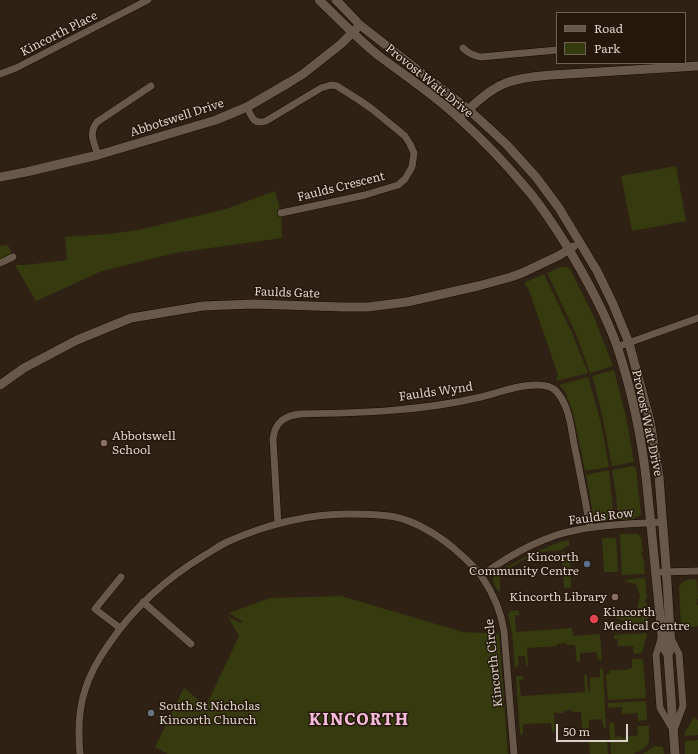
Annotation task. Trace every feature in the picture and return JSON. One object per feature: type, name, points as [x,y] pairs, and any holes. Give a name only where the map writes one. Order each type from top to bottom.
[{"type":"street","name":"Kincorth Place","points":[[0,74],[16,68],[148,0]]},
{"type":"street","name":"Provost Watt Drive","points":[[319,0],[352,33],[378,55],[434,96],[500,158],[527,189],[548,217],[591,288],[617,346],[633,404],[644,461],[656,572],[666,637]]},
{"type":"street","name":"Provost Watt Drive","points":[[336,0],[360,26],[469,110],[502,140],[536,178],[559,208],[597,271],[613,304],[629,342],[650,421],[658,471],[667,572],[666,637],[662,646],[668,654],[675,754]]},
{"type":"street","name":"Abbotswell Drive","points":[[0,177],[98,155],[216,120],[247,107],[303,74],[341,44],[360,26]]},
{"type":"street","points":[[463,48],[470,54],[481,57],[556,50]]},
{"type":"street","points":[[460,119],[480,99],[495,88],[516,79],[530,76],[619,67],[698,66]]},
{"type":"street","name":"Faulds Crescent","points":[[247,107],[253,119],[257,122],[266,121],[321,88],[330,85],[336,86],[372,109],[405,136],[414,153],[410,171],[406,179],[398,185],[365,195],[280,213]]},
{"type":"street","points":[[98,155],[92,135],[93,127],[97,122],[151,86]]},
{"type":"street","name":"Faulds Gate","points":[[0,385],[24,368],[77,340],[131,318],[203,306],[253,304],[368,307],[407,302],[511,277],[552,259],[580,243]]},
{"type":"street","points":[[0,263],[13,257]]},
{"type":"street","points":[[617,346],[698,318]]},
{"type":"street","name":"Faulds Wynd","points":[[278,524],[272,439],[278,424],[286,417],[300,414],[359,413],[429,407],[480,397],[528,385],[539,384],[550,386],[555,390],[561,396],[565,405],[581,475],[590,527]]},
{"type":"street","name":"Kincorth Circle","points":[[80,754],[78,734],[81,706],[91,675],[102,654],[120,628],[143,602],[175,574],[226,542],[249,533],[278,524],[309,517],[331,514],[368,514],[396,517],[420,526],[451,546],[482,576],[496,602],[504,631],[514,754]]},
{"type":"street","name":"Faulds Row","points":[[482,576],[506,559],[533,544],[561,534],[590,527],[662,522]]},
{"type":"street","points":[[656,572],[698,571]]},
{"type":"street","points":[[120,628],[95,609],[121,577]]},
{"type":"street","points":[[143,602],[191,644]]},
{"type":"street","points":[[666,637],[680,654],[683,706],[674,730],[660,708],[656,655],[666,637]]},
{"type":"green space","points":[[676,166],[686,221],[632,231],[621,176]]},
{"type":"green space","points":[[275,191],[281,213],[282,238],[175,253],[102,271],[36,301],[15,265],[67,260],[65,237],[138,230],[226,209]]},
{"type":"green space","points":[[8,245],[13,257],[0,263],[0,246]]},
{"type":"green space","points":[[561,267],[570,269],[594,317],[613,366],[590,373],[576,334],[547,273]]},
{"type":"green space","points":[[544,274],[573,335],[588,373],[557,381],[556,379],[558,375],[529,290],[524,283]]},
{"type":"green space","points":[[614,370],[626,417],[634,462],[612,466],[601,409],[592,376]]},
{"type":"green space","points":[[588,377],[601,423],[609,467],[585,471],[574,417],[567,399],[567,395],[559,385]]},
{"type":"green space","points":[[633,466],[636,469],[641,514],[640,516],[635,517],[635,519],[620,520],[618,518],[612,470]]},
{"type":"green space","points":[[609,470],[614,520],[599,521],[593,514],[586,475]]},
{"type":"green space","points":[[620,534],[638,534],[641,537],[644,574],[622,575]]},
{"type":"green space","points":[[602,538],[616,538],[618,572],[604,572]]},
{"type":"green space","points":[[569,540],[569,546],[562,550],[542,552],[519,562],[500,574],[500,591],[498,591],[493,581],[495,575],[534,553]]},
{"type":"green space","points":[[565,551],[565,556],[570,556],[571,588],[564,588],[562,553]]},
{"type":"green space","points":[[644,578],[647,598],[645,599],[645,603],[647,603],[649,630],[641,630],[616,618],[614,611],[625,614],[637,609],[640,596],[636,584],[624,581]]},
{"type":"green space","points":[[697,579],[698,626],[684,628],[684,626],[681,626],[679,587],[684,581]]},
{"type":"green space","points":[[341,596],[463,632],[499,634],[508,754],[168,754],[155,747],[184,688],[206,706],[239,636],[228,617],[241,623],[242,621],[229,613],[270,598]]},
{"type":"green space","points":[[510,611],[519,611],[519,615],[515,615],[516,632],[572,628],[573,636],[600,634],[602,661],[598,659],[597,652],[580,653],[580,661],[577,663],[575,645],[567,645],[566,643],[557,644],[557,646],[527,648],[528,666],[526,665],[525,656],[518,656],[519,664],[515,668],[512,632],[508,614]]},
{"type":"green space","points":[[613,620],[626,625],[635,630],[613,631]]},
{"type":"green space","points":[[646,633],[642,653],[634,654],[633,646],[618,646],[618,639],[614,639],[614,635]]},
{"type":"green space","points":[[632,659],[643,660],[646,697],[609,700],[606,675],[610,673],[609,670],[626,670],[632,668]]},
{"type":"green space","points":[[603,668],[606,728],[603,727],[602,719],[589,720],[589,728],[582,730],[581,712],[572,712],[572,710],[563,711],[563,713],[554,713],[555,732],[552,731],[551,723],[523,724],[523,733],[521,735],[520,734],[517,676],[523,676],[524,679],[519,680],[521,696],[585,692],[584,675],[587,675],[588,691],[590,691],[590,678],[600,677],[600,669]]},
{"type":"green space","points":[[645,701],[646,720],[638,721],[638,713],[622,714],[622,707],[608,708],[609,703]]},
{"type":"green space","points":[[694,717],[698,720],[698,735],[685,736],[684,734]]},
{"type":"green space","points":[[614,722],[615,737],[621,736],[621,738],[638,735],[637,726],[649,726],[648,744],[634,754],[611,754],[609,723]]},
{"type":"green space","points":[[698,740],[698,754],[685,754],[685,741]]},
{"type":"green space","points":[[607,741],[608,754],[590,754],[589,742]]},
{"type":"green space","points":[[654,746],[663,747],[664,754],[643,754]]},
{"type":"place","name":"Abbotswell School","points":[[104,443]]},
{"type":"place","name":"Kincorth Community Centre","points":[[587,564]]},
{"type":"place","name":"Kincorth Library","points":[[615,597]]},
{"type":"place","name":"Kincorth Medical Centre","points":[[594,619]]},
{"type":"place","name":"South St Nicholas Kincorth Church","points":[[151,713]]},
{"type":"district","name":"KINCORTH","points":[[359,720]]}]
